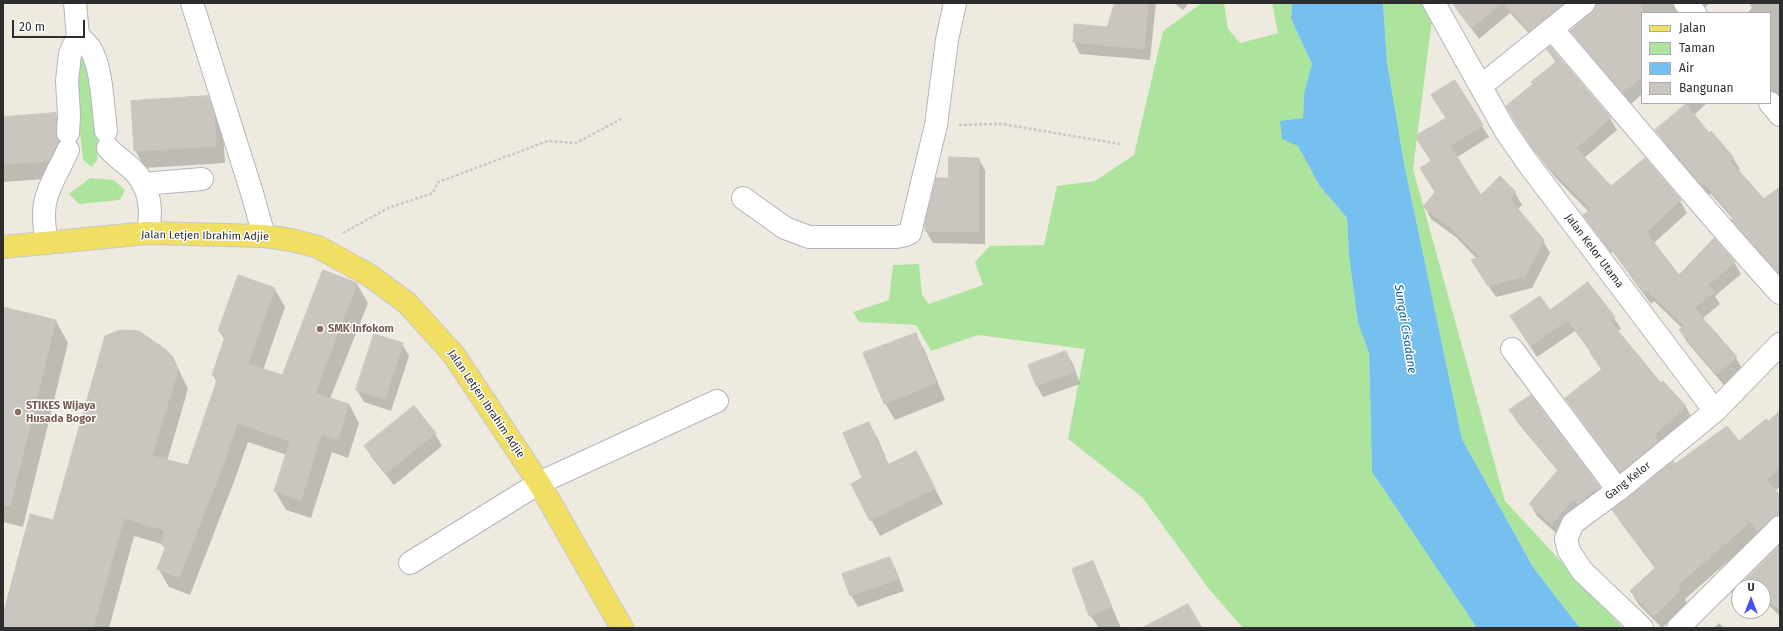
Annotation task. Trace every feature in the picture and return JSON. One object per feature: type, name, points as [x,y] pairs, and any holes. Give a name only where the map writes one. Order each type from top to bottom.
[{"type":"main road","name":"Jalan Letjen Ibrahim Adjie","points":[[3,247],[148,233],[264,236],[292,240],[318,247],[369,275],[407,303],[454,355],[539,483],[622,628]]},
{"type":"street","points":[[46,243],[43,224],[44,204],[49,186],[68,142],[69,115],[67,81],[70,54],[78,36],[75,3]]},
{"type":"street","points":[[192,3],[252,193],[264,236]]},
{"type":"street","points":[[743,198],[785,228],[809,237],[906,235],[912,227],[922,177],[936,125],[947,40],[955,3]]},
{"type":"street","name":"Jalan Kelor Utama","points":[[1434,3],[1505,130],[1527,162],[1715,411]]},
{"type":"street","points":[[1481,86],[1584,3]]},
{"type":"street","points":[[1685,3],[1694,12]]},
{"type":"street","points":[[1552,29],[1687,186],[1719,227],[1780,293]]},
{"type":"street","points":[[78,36],[91,49],[94,57],[100,84],[107,139],[143,184],[149,197],[151,215],[148,233]]},
{"type":"street","points":[[1771,104],[1780,115]]},
{"type":"street","points":[[143,184],[202,179]]},
{"type":"street","name":"Gang Kelor","points":[[1642,628],[1626,611],[1582,571],[1569,551],[1566,539],[1573,523],[1618,490],[1715,411],[1780,344]]},
{"type":"street","points":[[1512,349],[1618,490]]},
{"type":"street","points":[[410,563],[539,483],[717,401]]},
{"type":"street","points":[[1678,628],[1780,527]]},
{"type":"path","points":[[318,247],[388,208],[433,193],[438,182],[548,142],[576,143],[621,119]]},
{"type":"path","points":[[936,125],[1002,124],[1120,144]]},
{"type":"green space","points":[[1202,3],[1224,3],[1228,29],[1240,43],[1278,33],[1272,3],[1292,3],[1291,19],[1312,64],[1304,93],[1303,119],[1298,146],[1319,185],[1347,218],[1349,257],[1358,323],[1369,353],[1372,472],[1477,628],[1243,628],[1209,589],[1142,497],[1068,439],[1085,349],[978,335],[931,351],[916,325],[859,322],[853,312],[889,300],[893,265],[919,264],[922,295],[929,304],[983,285],[975,262],[990,246],[1044,245],[1057,186],[1095,181],[1134,155],[1163,31]]},
{"type":"green space","points":[[1383,3],[1434,3],[1413,169],[1505,501],[1623,628],[1580,628],[1533,567],[1462,439],[1404,163],[1387,62]]},
{"type":"green space","points":[[78,55],[85,59],[90,73],[98,140],[97,160],[92,167],[83,160],[73,70]]},
{"type":"green space","points":[[90,178],[114,180],[125,190],[120,200],[79,204],[69,194]]},
{"type":"water","name":"Sungai Cisadane","points":[[1292,3],[1383,3],[1387,62],[1404,163],[1462,439],[1533,567],[1580,628],[1477,628],[1372,472],[1369,353],[1358,323],[1349,257],[1347,218],[1319,185],[1298,146],[1282,139],[1280,121],[1303,118],[1304,93],[1312,64],[1291,19]]},
{"type":"building","points":[[1115,3],[1148,3],[1144,49],[1073,42],[1074,24],[1107,27]]},
{"type":"building","points":[[1453,3],[1502,3],[1471,28]]},
{"type":"building","points":[[1504,3],[1564,3],[1530,31]]},
{"type":"building","points":[[1596,3],[1642,3],[1641,77],[1623,93],[1570,31],[1592,12]]},
{"type":"building","points":[[1550,46],[1611,118],[1576,148],[1611,186],[1645,158],[1681,200],[1646,232],[1679,275],[1714,238],[1735,262],[1708,285],[1714,292],[1694,308],[1737,357],[1717,374],[1679,330],[1684,325],[1647,290],[1644,292],[1605,241],[1603,242],[1583,215],[1591,209],[1547,165],[1522,133],[1506,106],[1533,84],[1531,82],[1557,61],[1546,49]]},
{"type":"building","points":[[1455,80],[1483,125],[1450,146],[1481,195],[1500,176],[1516,192],[1510,199],[1544,240],[1525,276],[1488,286],[1471,260],[1480,257],[1449,226],[1423,207],[1435,192],[1420,168],[1431,161],[1415,136],[1446,118],[1431,95]]},
{"type":"building","points":[[208,96],[214,114],[216,146],[134,151],[131,101]]},
{"type":"building","points":[[1686,104],[1709,133],[1711,131],[1734,158],[1730,161],[1764,199],[1780,187],[1780,274],[1731,220],[1734,218],[1704,183],[1702,185],[1700,183],[1655,130]]},
{"type":"building","points":[[56,113],[56,132],[58,143],[48,161],[3,164],[3,117]]},
{"type":"building","points":[[949,157],[979,158],[979,232],[925,231],[925,222],[936,178],[948,178]]},
{"type":"building","points":[[323,270],[357,283],[315,393],[349,404],[338,439],[321,434],[301,500],[274,491],[290,441],[237,423],[225,460],[179,577],[157,569],[166,546],[161,544],[165,530],[124,518],[93,628],[3,628],[3,615],[30,514],[53,520],[105,336],[120,330],[139,331],[165,349],[173,357],[178,369],[152,456],[188,465],[218,377],[212,375],[226,334],[218,331],[238,275],[275,288],[248,364],[282,375]]},
{"type":"building","points":[[1588,282],[1615,317],[1610,321],[1661,383],[1663,381],[1686,406],[1654,435],[1658,441],[1620,472],[1565,398],[1602,369],[1590,353],[1591,352],[1568,320],[1530,346],[1510,316],[1540,296],[1550,310]]},
{"type":"building","name":"STIKES Wijaya Husada Bogor","points":[[3,307],[56,320],[10,506],[3,506]]},
{"type":"building","points":[[916,333],[936,383],[884,404],[863,353]]},
{"type":"building","points":[[374,334],[403,343],[385,399],[356,390]]},
{"type":"building","points":[[1066,351],[1074,372],[1036,386],[1028,365]]},
{"type":"building","points":[[1531,395],[1600,487],[1596,490],[1595,489],[1578,504],[1574,499],[1551,524],[1529,504],[1558,470],[1509,410]]},
{"type":"building","points":[[414,406],[436,433],[386,473],[364,446]]},
{"type":"building","points":[[1780,411],[1780,468],[1766,479],[1780,496],[1780,515],[1772,518],[1758,531],[1750,522],[1677,586],[1680,590],[1654,616],[1630,591],[1656,567],[1612,510],[1673,461],[1675,464],[1727,426],[1739,441],[1766,419],[1768,421]]},
{"type":"building","points":[[869,422],[887,465],[916,451],[935,488],[870,521],[851,484],[862,478],[843,433]]},
{"type":"building","points":[[1780,545],[1780,611],[1771,603],[1771,579],[1746,579]]},
{"type":"building","points":[[890,557],[898,579],[850,596],[842,574]]},
{"type":"building","points":[[1093,561],[1112,607],[1089,616],[1072,569]]},
{"type":"building","points":[[1188,604],[1202,628],[1142,628]]},
{"type":"place","name":"SMK Infokom","points":[[320,329]]},
{"type":"place","name":"STIKES Wijaya Husada Bogor","points":[[18,412]]}]
